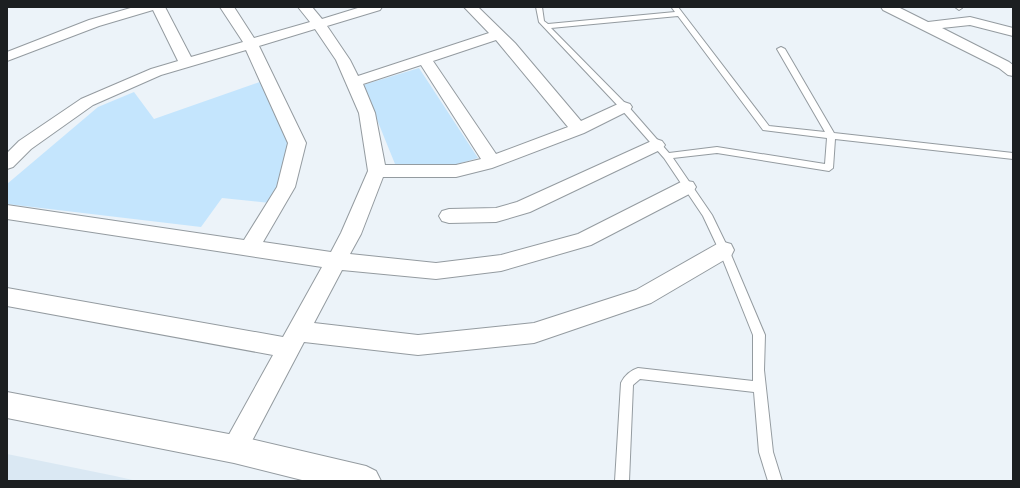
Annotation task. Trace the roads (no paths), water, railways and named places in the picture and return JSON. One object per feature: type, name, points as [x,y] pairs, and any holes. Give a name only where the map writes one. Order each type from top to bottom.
[{"type":"main road","points":[[7,405],[234,449],[366,481]]},
{"type":"street","points":[[8,52],[94,23],[148,7]]},
{"type":"street","points":[[158,7],[187,63]]},
{"type":"street","points":[[227,7],[252,44],[297,143],[286,188],[249,248]]},
{"type":"street","points":[[234,449],[351,234],[377,171],[367,113],[354,82],[343,60],[320,24],[305,7]]},
{"type":"street","points":[[7,163],[25,145],[87,102],[156,72],[375,7]]},
{"type":"street","points":[[471,7],[499,34],[578,129]]},
{"type":"street","points":[[888,7],[1004,65],[1013,72]]},
{"type":"street","points":[[928,26],[970,21],[1013,21]]},
{"type":"street","points":[[970,21],[1013,32]]},
{"type":"street","points":[[354,82],[499,34]]},
{"type":"street","points":[[424,59],[492,162]]},
{"type":"street","points":[[377,171],[456,171],[492,162],[578,129],[624,107]]},
{"type":"street","points":[[449,216],[496,214],[523,207],[662,151]]},
{"type":"street","points":[[7,212],[336,261],[436,271],[501,263],[584,240],[687,187]]},
{"type":"street","points":[[7,297],[293,340],[418,345],[534,333],[643,297],[724,250]]},
{"type":"lane","points":[[538,7],[541,21],[624,107],[662,151],[707,215],[724,250],[759,335],[758,370],[766,452],[775,481]]},
{"type":"lane","points":[[546,26],[677,9],[766,128],[1013,156]]},
{"type":"lane","points":[[662,151],[717,150],[829,168],[831,135],[781,49]]},
{"type":"lane","points":[[622,481],[627,383],[638,373],[760,387]]}]
